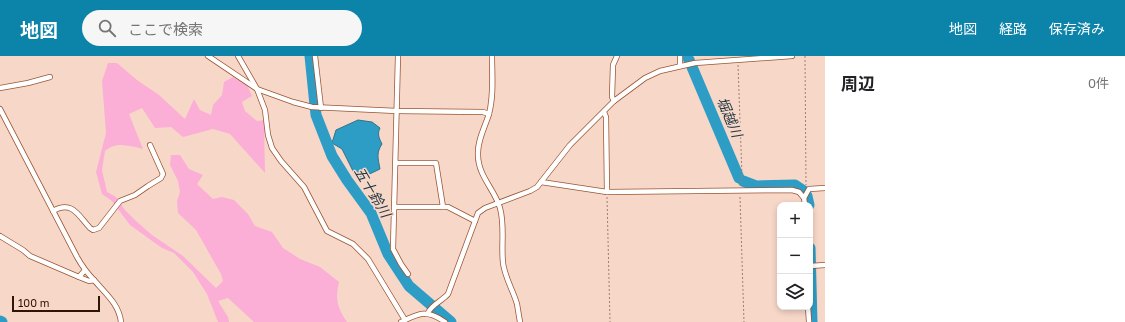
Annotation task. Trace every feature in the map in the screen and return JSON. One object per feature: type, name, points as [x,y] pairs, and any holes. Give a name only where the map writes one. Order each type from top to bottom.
[{"type":"street","points":[[208,56],[257,88],[276,97],[312,107],[483,112],[489,114]]},
{"type":"street","points":[[238,56],[257,88],[265,110],[268,135],[272,148],[280,161],[304,187],[327,231],[353,244],[368,259],[403,321],[429,311],[448,294],[478,213],[485,208],[530,191],[541,182],[570,145],[614,101],[645,78],[660,71],[695,63],[738,58],[792,56]]},
{"type":"street","points":[[315,56],[319,108]]},
{"type":"street","points":[[398,56],[393,249],[408,274]]},
{"type":"street","points":[[492,56],[492,96],[489,114],[477,154],[482,174],[498,203],[502,218],[503,264],[517,304],[520,322]]},
{"type":"street","points":[[614,101],[612,97],[614,64],[617,56]]},
{"type":"street","points":[[680,56],[680,66]]},
{"type":"street","points":[[0,88],[50,77]]},
{"type":"street","points":[[0,109],[85,270],[110,296],[116,307],[121,322]]},
{"type":"street","points":[[604,112],[606,117],[607,192]]},
{"type":"street","points":[[53,211],[63,207],[70,207],[90,228],[93,230],[99,228],[120,201],[135,195],[161,178],[163,174],[150,146]]},
{"type":"street","points":[[396,163],[436,163],[443,207]]},
{"type":"street","points":[[541,182],[607,192],[792,190],[799,192],[804,198],[805,202]]},
{"type":"street","points":[[804,198],[809,188],[825,188]]},
{"type":"street","points":[[394,207],[448,207],[475,221]]},
{"type":"street","points":[[0,236],[30,256],[89,281],[94,280]]},
{"type":"street","points":[[813,266],[825,266]]},
{"type":"street","points":[[79,277],[85,270]]},
{"type":"street","points":[[808,310],[809,322]]},
{"type":"street","points":[[429,311],[445,322]]},
{"type":"path","points":[[805,56],[806,185],[809,188]]},
{"type":"path","points":[[607,192],[610,322]]},
{"type":"shaded area","points":[[108,63],[117,63],[137,80],[159,95],[185,119],[194,99],[200,110],[211,115],[213,105],[222,95],[224,82],[233,77],[247,85],[252,96],[242,102],[245,111],[257,121],[266,120],[264,140],[265,173],[230,134],[213,129],[183,137],[171,127],[155,128],[142,108],[129,114],[143,149],[119,145],[105,151],[102,170],[107,192],[116,197],[125,210],[136,221],[152,235],[183,256],[216,288],[223,281],[221,274],[196,230],[178,213],[177,201],[180,192],[178,181],[170,165],[171,155],[180,155],[189,169],[203,175],[197,184],[213,199],[222,197],[234,200],[248,214],[255,226],[272,232],[283,248],[300,259],[320,267],[339,282],[337,293],[338,303],[347,322],[254,322],[228,298],[218,301],[228,317],[229,322],[218,322],[207,294],[193,272],[174,253],[162,248],[130,225],[112,201],[102,194],[96,172],[106,133],[102,81]]},
{"type":"water","points":[[358,120],[372,122],[380,128],[379,136],[382,144],[378,153],[380,169],[359,179],[356,177],[342,149],[332,143],[336,130]]},
{"type":"waterway","name":"五十鈴川","points":[[310,56],[316,115],[332,156],[371,213],[388,254],[409,286],[451,322]]},
{"type":"waterway","name":"堀越川","points":[[687,56],[690,62]]},
{"type":"waterway","name":"堀越川","points":[[692,67],[739,178]]},
{"type":"waterway","name":"堀越川","points":[[743,181],[756,186],[795,185],[804,191]]},
{"type":"waterway","name":"堀越川","points":[[807,196],[808,202]]},
{"type":"waterway","name":"堀越川","points":[[811,274],[812,322]]}]
